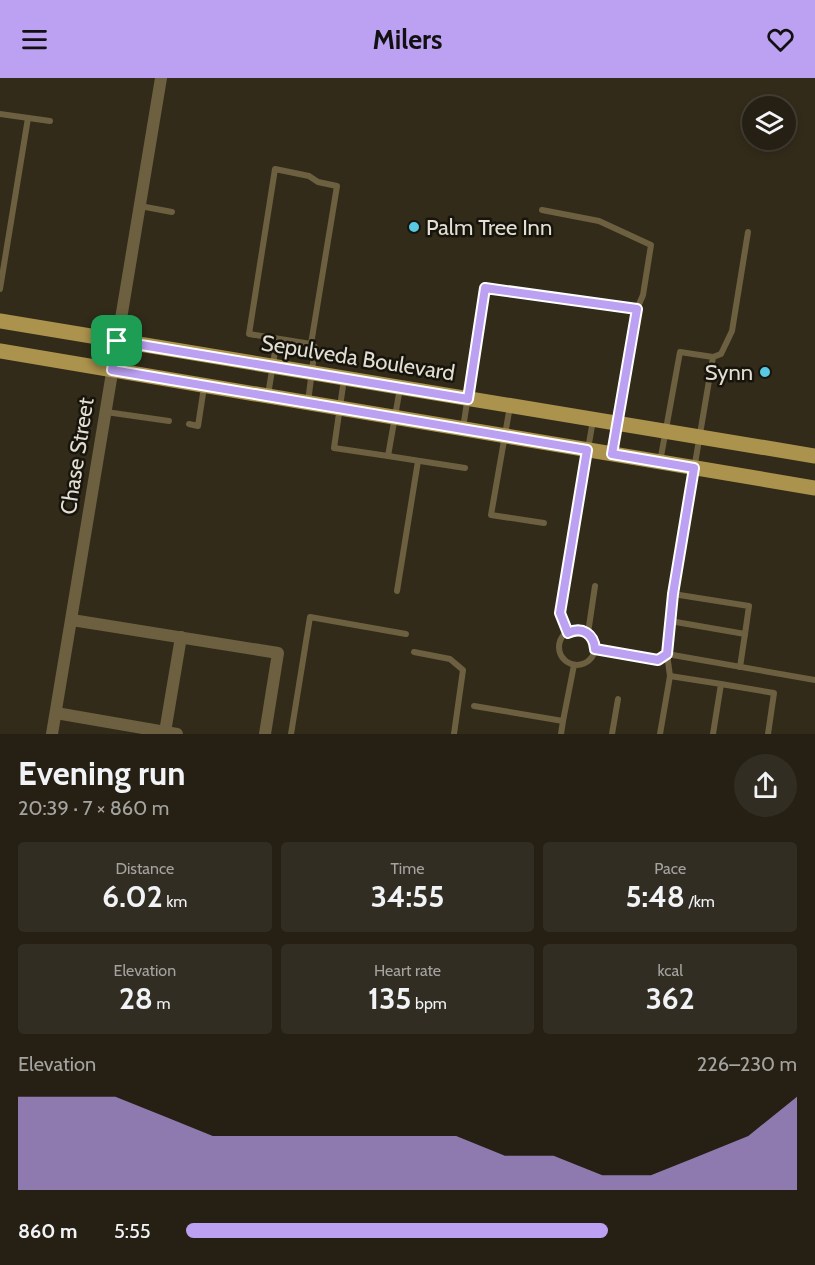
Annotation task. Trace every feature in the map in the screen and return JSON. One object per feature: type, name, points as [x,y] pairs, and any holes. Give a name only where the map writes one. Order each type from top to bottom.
[{"type":"main road","name":"Sepulveda Boulevard","points":[[0,321],[815,456]]},
{"type":"main road","points":[[0,351],[815,488]]},
{"type":"street","name":"Chase Street","points":[[52,734],[161,78]]},
{"type":"street","points":[[72,620],[278,653],[265,734]]},
{"type":"street","points":[[56,713],[171,733],[181,637]]},
{"type":"lane","points":[[0,114],[50,121]]},
{"type":"lane","points":[[0,289],[28,118]]},
{"type":"lane","points":[[308,402],[315,348],[311,344],[249,334],[275,169],[309,176],[318,182],[337,186],[311,344]]},
{"type":"lane","points":[[139,206],[172,212]]},
{"type":"lane","points":[[542,210],[599,221],[651,245],[643,295],[637,309],[612,454]]},
{"type":"lane","points":[[660,462],[680,352],[713,357],[721,354],[732,331],[748,232]]},
{"type":"lane","points":[[463,429],[485,288],[637,309]]},
{"type":"lane","points":[[268,396],[277,339]]},
{"type":"lane","points":[[660,734],[670,676],[667,654],[673,594],[713,357]]},
{"type":"lane","points":[[345,378],[334,448],[465,468]]},
{"type":"lane","points":[[189,424],[198,426],[204,385]]},
{"type":"lane","points":[[388,456],[400,387]]},
{"type":"lane","points":[[510,405],[491,515],[544,523]]},
{"type":"lane","points":[[106,412],[169,421]]},
{"type":"lane","points":[[568,633],[560,613],[593,419]]},
{"type":"lane","points":[[397,591],[418,461]]},
{"type":"lane","points":[[588,633],[595,586]]},
{"type":"lane","points":[[673,594],[749,606],[740,667]]},
{"type":"lane","points":[[291,734],[310,617],[406,634]]},
{"type":"lane","points":[[670,621],[745,634]]},
{"type":"lane","points":[[576,630],[588,633],[595,643],[595,649],[586,663],[574,665],[566,661],[560,651],[562,639],[568,633],[576,630]]},
{"type":"lane","points":[[595,649],[658,660],[667,654],[815,680]]},
{"type":"lane","points":[[414,652],[450,659],[463,670],[454,734]]},
{"type":"lane","points":[[561,734],[574,665]]},
{"type":"lane","points":[[670,676],[774,693],[768,734]]},
{"type":"lane","points":[[713,734],[721,684]]},
{"type":"lane","points":[[612,734],[618,699]]},
{"type":"lane","points":[[474,706],[563,721]]},
{"type":"place","name":"Palm Tree Inn","points":[[414,227]]},
{"type":"place","name":"Synn","points":[[765,372]]},
{"type":"route","points":[[485,288],[637,309],[612,454],[694,468],[673,594],[667,654],[658,660],[595,649],[592,638],[583,630],[568,633],[560,613],[587,450],[112,370],[117,341],[468,399],[485,288]]}]
